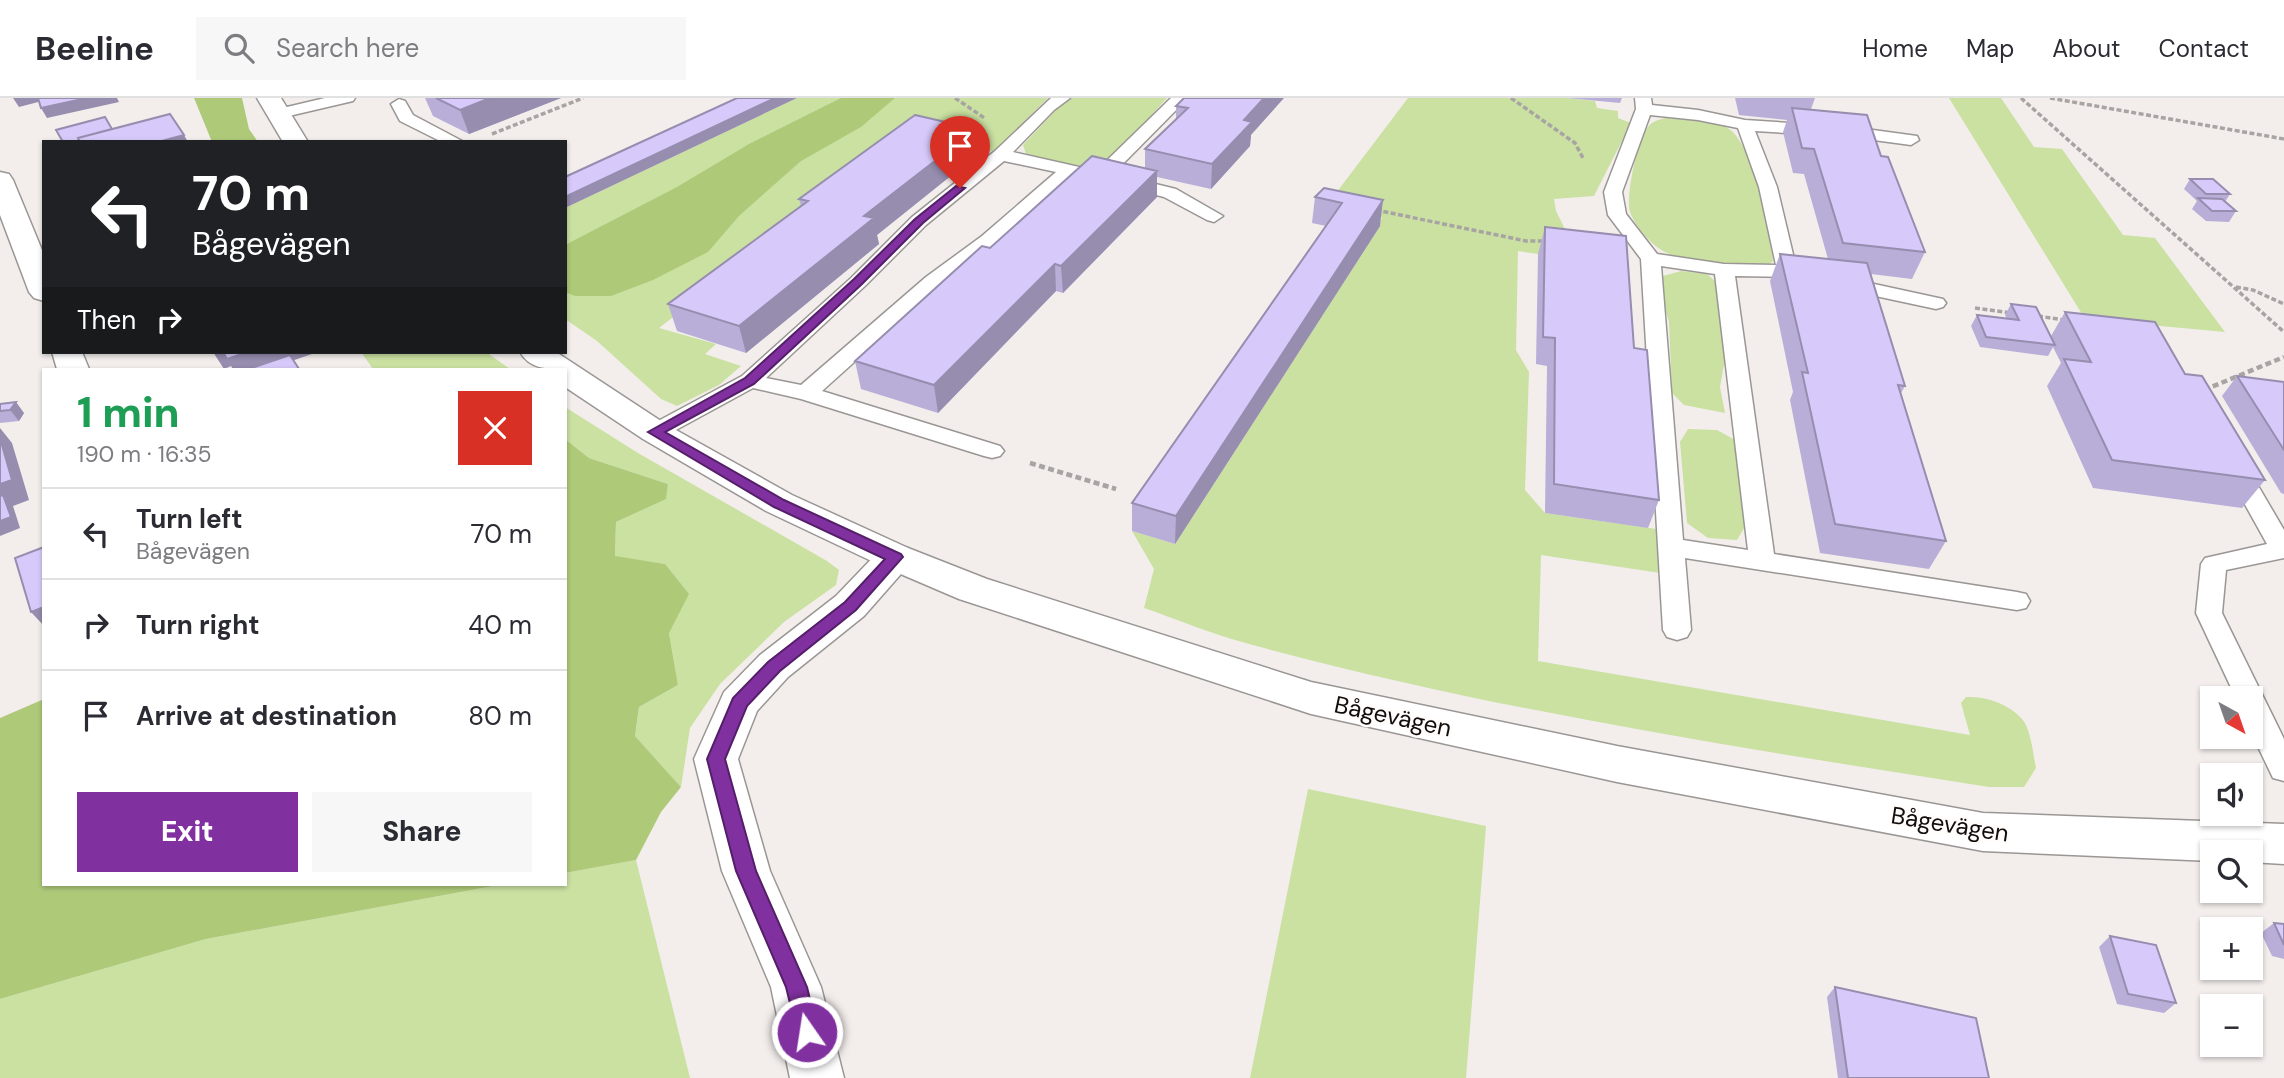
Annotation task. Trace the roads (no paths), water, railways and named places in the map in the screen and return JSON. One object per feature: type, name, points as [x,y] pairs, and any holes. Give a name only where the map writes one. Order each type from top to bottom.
[{"type":"street","points":[[273,106],[295,140]]},
{"type":"street","points":[[0,180],[30,263],[42,288]]},
{"type":"street","points":[[538,354],[559,368]]},
{"type":"street","name":"Bågevägen","points":[[567,373],[655,432],[779,503],[895,557],[986,594],[1311,698],[1617,765],[1983,832],[2284,845]]},
{"type":"street","points":[[817,1078],[796,987],[746,871],[716,759],[739,703],[774,666],[850,606],[895,557]]},
{"type":"lane","points":[[273,106],[347,98]]},
{"type":"lane","points":[[655,432],[750,381],[858,282],[919,221],[1001,155],[1048,107],[1062,98]]},
{"type":"lane","points":[[1101,176],[1180,98]]},
{"type":"lane","points":[[398,101],[406,118],[452,140]]},
{"type":"lane","points":[[1677,630],[1651,259],[1617,215],[1613,192],[1643,104],[1698,106],[1745,125],[1851,132],[1911,140]]},
{"type":"lane","points":[[1745,125],[1768,187],[1787,271]]},
{"type":"lane","points":[[1001,155],[1170,193],[1214,216]]},
{"type":"lane","points":[[806,393],[933,281],[989,240],[1068,171]]},
{"type":"lane","points":[[1651,259],[1724,270],[1787,271],[1936,303]]},
{"type":"lane","points":[[1724,270],[1762,561]]},
{"type":"lane","points":[[750,381],[806,393],[992,451]]},
{"type":"lane","points":[[2195,394],[2283,549],[2214,564],[2210,613],[2244,686]]},
{"type":"lane","points":[[1671,547],[2017,601]]},
{"type":"lane","points":[[2263,726],[2284,769]]}]
